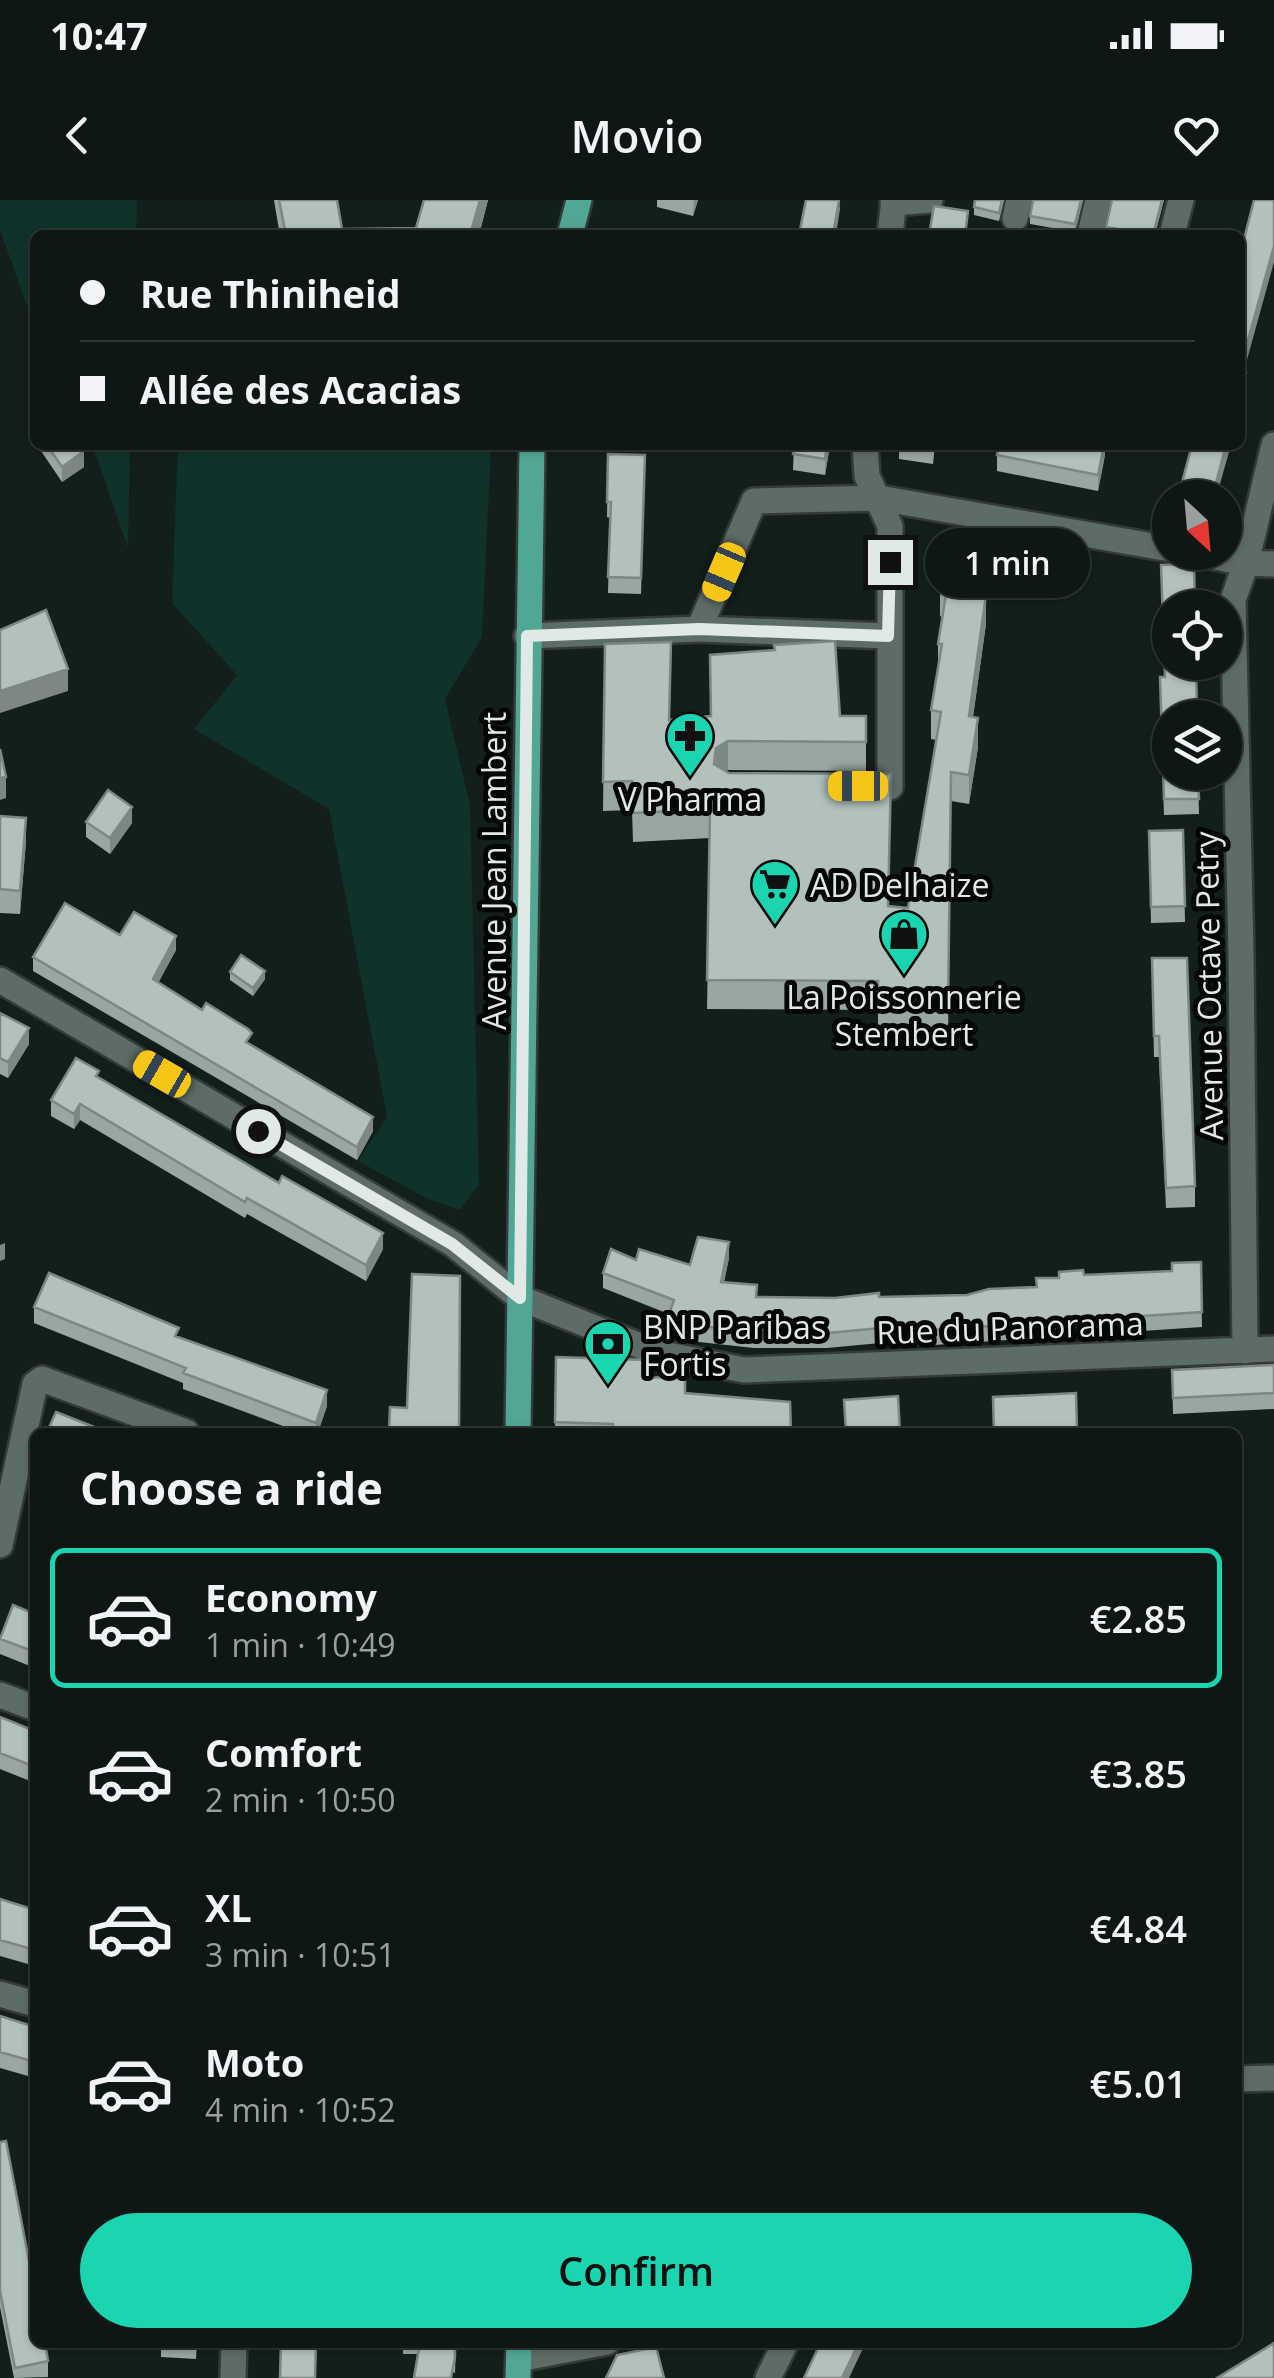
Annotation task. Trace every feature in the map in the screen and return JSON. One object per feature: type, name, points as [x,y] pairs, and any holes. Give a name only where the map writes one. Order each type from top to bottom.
[{"type":"main road","points":[[571,230],[579,200]]},
{"type":"main road","name":"Avenue Jean Lambert","points":[[518,1428],[532,450]]},
{"type":"street","points":[[891,230],[894,201],[930,200]]},
{"type":"street","points":[[1091,230],[1098,200]]},
{"type":"street","points":[[1173,230],[1181,200]]},
{"type":"street","name":"Avenue Octave Petry","points":[[1244,1351],[1233,600],[1246,563],[1274,445]]},
{"type":"street","points":[[854,786],[890,786],[890,526],[867,476],[865,450]]},
{"type":"street","points":[[699,629],[754,501],[879,498],[1152,546]]},
{"type":"street","points":[[1242,562],[1274,564]]},
{"type":"street","points":[[527,636],[699,629],[888,636]]},
{"type":"street","name":"Rue du Panorama","points":[[0,980],[452,1244],[520,1298],[658,1353],[744,1370],[1274,1350]]},
{"type":"street","points":[[0,1545],[35,1384],[42,1379],[175,1428]]},
{"type":"street","points":[[0,1694],[30,1706]]},
{"type":"street","points":[[0,1994],[30,2003]]},
{"type":"street","points":[[1242,2078],[1274,2078]]},
{"type":"street","points":[[233,2378],[234,2348]]},
{"type":"street","points":[[519,2360],[578,2348]]},
{"type":"street","points":[[768,2378],[783,2348]]},
{"type":"green space","points":[[0,200],[137,200],[136,230],[30,230],[30,314],[0,230]]},
{"type":"green space","points":[[91,450],[130,450],[128,548]]},
{"type":"green space","points":[[178,450],[491,450],[482,637],[445,699],[470,805],[479,1185],[460,1210],[428,1199],[358,1161],[387,1117],[329,809],[194,729],[237,675],[172,603]]},
{"type":"building","points":[[279,200],[337,200],[342,229],[416,228],[424,200],[480,200],[471,230],[285,230]]},
{"type":"building","points":[[806,200],[839,200],[834,230],[800,230]]},
{"type":"building","points":[[975,200],[1002,200],[999,213],[974,207]]},
{"type":"building","points":[[1033,200],[1081,200],[1075,224],[1030,216]]},
{"type":"building","points":[[1112,200],[1162,200],[1154,230],[1106,227]]},
{"type":"building","points":[[1254,200],[1274,200],[1274,246],[1245,351],[1245,235]]},
{"type":"building","points":[[934,206],[968,211],[966,230],[930,230]]},
{"type":"building","points":[[50,450],[83,450],[84,451],[62,467]]},
{"type":"building","points":[[793,450],[826,450],[825,459],[793,454]]},
{"type":"building","points":[[998,450],[1103,450],[1098,475],[997,455]]},
{"type":"building","points":[[1191,450],[1225,450],[1217,480],[1183,480]]},
{"type":"building","points":[[608,454],[645,455],[641,578],[608,577]]},
{"type":"building","points":[[950,529],[986,535],[976,593],[986,595],[969,716],[978,718],[969,775],[951,772],[948,1010],[878,1010],[878,981],[707,980],[710,809],[633,813],[632,781],[603,782],[605,644],[671,642],[669,720],[711,716],[710,655],[835,641],[840,716],[866,716],[866,742],[728,741],[716,748],[714,764],[729,773],[891,774],[888,906],[908,908],[941,712],[931,710],[942,644],[938,644],[947,588],[940,587]]},
{"type":"building","points":[[1161,570],[1194,570],[1195,590],[1162,590]]},
{"type":"building","points":[[46,610],[68,669],[0,691],[0,630]]},
{"type":"building","points":[[1160,680],[1196,680],[1197,700],[1161,700]]},
{"type":"building","points":[[0,749],[6,777],[0,778]]},
{"type":"building","points":[[108,790],[132,807],[110,838],[86,822]]},
{"type":"building","points":[[1164,790],[1199,790],[1199,799],[1164,799]]},
{"type":"building","points":[[0,816],[26,818],[20,891],[0,889]]},
{"type":"building","points":[[1183,830],[1185,906],[1151,907],[1149,831]]},
{"type":"building","points":[[65,903],[120,935],[134,912],[176,936],[153,979],[202,1010],[206,1003],[248,1029],[252,1033],[246,1042],[373,1117],[357,1147],[33,957]]},
{"type":"building","points":[[241,955],[265,971],[253,988],[230,972]]},
{"type":"building","points":[[1152,958],[1187,958],[1195,1186],[1166,1188]]},
{"type":"building","points":[[0,1013],[29,1028],[8,1062],[0,1058]]},
{"type":"building","points":[[76,1058],[99,1071],[96,1076],[279,1183],[282,1176],[383,1233],[366,1265],[247,1198],[245,1202],[80,1104],[74,1114],[51,1100]]},
{"type":"building","points":[[698,1237],[729,1242],[721,1282],[757,1285],[756,1297],[967,1295],[989,1289],[1037,1287],[1036,1278],[1059,1278],[1059,1272],[1083,1270],[1084,1275],[1172,1271],[1172,1263],[1201,1262],[1202,1312],[934,1330],[902,1330],[902,1326],[827,1333],[754,1332],[699,1326],[668,1317],[674,1300],[603,1273],[611,1249],[636,1260],[639,1249],[690,1265]]},
{"type":"building","points":[[49,1273],[179,1328],[175,1336],[327,1390],[316,1423],[183,1373],[186,1368],[34,1307]]},
{"type":"building","points":[[412,1274],[460,1276],[459,1428],[389,1428],[390,1407],[407,1408]]},
{"type":"building","points":[[556,1357],[647,1360],[647,1378],[685,1376],[685,1393],[790,1402],[791,1428],[614,1428],[613,1424],[555,1422]]},
{"type":"building","points":[[1274,1365],[1274,1393],[1173,1398],[1172,1370]]},
{"type":"building","points":[[1076,1393],[1077,1428],[994,1428],[993,1397]]},
{"type":"building","points":[[898,1396],[900,1428],[846,1428],[844,1400]]},
{"type":"building","points":[[56,1412],[97,1428],[49,1428]]},
{"type":"building","points":[[13,1605],[30,1612],[30,1650],[0,1639]]},
{"type":"building","points":[[0,1717],[30,1729],[30,1765],[0,1753]]},
{"type":"building","points":[[0,1899],[30,1908],[30,1949],[0,1940]]},
{"type":"building","points":[[0,2016],[30,2025],[30,2061],[0,2052]]},
{"type":"building","points":[[6,2141],[30,2266],[30,2348],[46,2348],[48,2361],[15,2368],[0,2291],[0,2142]]},
{"type":"building","points":[[1274,2343],[1274,2378],[1217,2378]]},
{"type":"building","points":[[281,2348],[316,2348],[315,2378],[280,2378]]},
{"type":"building","points":[[419,2348],[455,2348],[451,2378],[414,2378]]},
{"type":"building","points":[[656,2348],[664,2378],[606,2378],[617,2355]]},
{"type":"building","points":[[818,2348],[856,2348],[842,2378],[804,2378]]},
{"type":"place","name":"V Pharma","points":[[690,778]]},
{"type":"place","name":"AD Delhaize","points":[[775,926]]},
{"type":"place","name":"La Poissonnerie Stembert","points":[[904,976]]},
{"type":"place","name":"BNP Paribas Fortis","points":[[608,1386]]},
{"type":"route","points":[[258,1131],[452,1244],[520,1298],[527,636],[699,629],[888,636],[890,562]]}]
